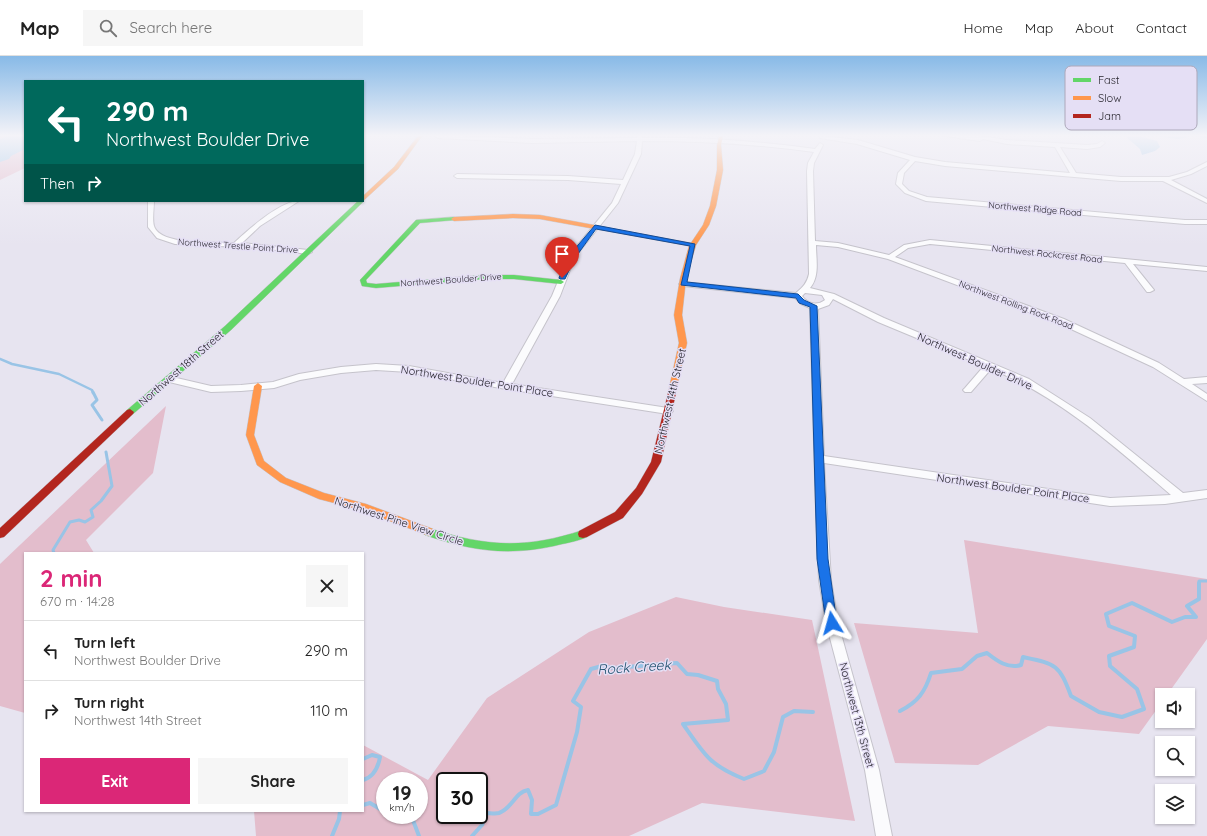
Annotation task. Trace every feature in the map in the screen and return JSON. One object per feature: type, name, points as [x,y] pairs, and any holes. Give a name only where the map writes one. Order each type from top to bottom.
[{"type":"street","name":"Northwest 18th Street","points":[[364,198],[391,172]]},
{"type":"street","points":[[506,386],[556,296],[572,257],[615,203],[629,172]]},
{"type":"street","name":"Northwest 14th Street","points":[[620,515],[639,491],[656,462],[683,343],[678,315],[683,284],[693,245],[706,225],[714,206],[720,172]]},
{"type":"street","points":[[798,296],[800,292],[805,290],[811,282],[813,274],[810,172]]},
{"type":"street","name":"Northwest Ridge Road","points":[[902,172],[899,184],[907,192],[926,198],[1185,222],[1207,222]]},
{"type":"street","points":[[1030,172],[1134,180],[1164,179],[1190,172]]},
{"type":"street","points":[[1072,172],[1074,176]]},
{"type":"street","points":[[457,176],[568,178],[625,182]]},
{"type":"street","points":[[1164,179],[1207,201]]},
{"type":"street","name":"Northwest Trestle Point Drive","points":[[151,202],[151,227],[159,237],[177,243],[236,245],[308,252]]},
{"type":"street","points":[[236,245],[258,225],[294,202]]},
{"type":"street","name":"Northwest 18th Street","points":[[0,534],[168,379],[228,328],[360,202]]},
{"type":"street","name":"Northwest Boulder Drive","points":[[561,282],[514,277],[483,277],[364,285],[363,280],[418,221],[513,216],[540,217],[595,227]]},
{"type":"street","points":[[595,227],[693,245]]},
{"type":"street","name":"Northwest Rockcrest Road","points":[[890,257],[906,246],[930,242],[1207,269]]},
{"type":"street","name":"Northwest Rolling Rock Road","points":[[813,243],[838,245],[890,257],[1061,321],[1109,342],[1184,382],[1207,398]]},
{"type":"street","points":[[1128,262],[1150,290]]},
{"type":"street","points":[[813,274],[823,293],[829,298],[829,301],[826,304]]},
{"type":"street","points":[[683,284],[798,296]]},
{"type":"street","name":"Northwest Boulder Drive","points":[[805,290],[813,290],[823,293],[1025,381],[1085,418],[1115,440],[1180,497]]},
{"type":"street","points":[[798,296],[802,302],[814,306]]},
{"type":"street","name":"Northwest Boulder Drive","points":[[814,306],[826,304],[858,309]]},
{"type":"street","name":"Northwest 13th Street","points":[[814,306],[823,559],[832,623],[872,770],[884,836]]},
{"type":"street","points":[[968,390],[990,365]]},
{"type":"street","name":"Northwest Boulder Point Place","points":[[168,379],[211,389],[274,385],[299,377],[334,371],[376,367],[409,369],[506,386],[668,411]]},
{"type":"street","points":[[1184,382],[1207,380]]},
{"type":"street","name":"Northwest Pine View Circle","points":[[258,386],[250,435],[260,463],[283,480],[322,496],[362,507],[451,540],[486,548],[534,547],[564,540],[579,536],[620,515]]},
{"type":"street","name":"Northwest Boulder Point Place","points":[[819,459],[1110,502],[1165,500],[1207,494]]},
{"type":"shaded area","points":[[0,172],[16,172],[0,180]]},
{"type":"shaded area","points":[[166,406],[153,473],[86,540],[93,552],[24,552],[24,713],[0,706],[0,564]]},
{"type":"shaded area","points":[[964,540],[1207,579],[1207,639],[1172,688],[1155,688],[1155,712],[1139,734],[1048,726],[978,765],[895,763],[854,623],[978,633]]},
{"type":"shaded area","points":[[676,597],[724,607],[812,620],[855,821],[702,803],[629,836],[256,836],[254,812],[364,812],[364,746],[413,772],[376,772],[376,824],[428,824],[428,780],[487,698],[589,632]]},
{"type":"waterway","name":"Rock Creek","points":[[0,359],[12,364],[59,374],[92,390],[93,393]]},
{"type":"waterway","name":"Rock Creek","points":[[93,392],[97,400],[92,405],[102,420]]},
{"type":"waterway","name":"Rock Creek","points":[[54,552],[53,550],[70,522],[79,520],[85,522],[93,517],[91,510],[101,501],[112,486],[106,452]]},
{"type":"waterway","name":"Rock Creek","points":[[900,711],[912,704],[920,696],[931,673],[962,669],[977,656],[987,653],[999,661],[1012,666],[1021,665],[1023,657],[1050,664],[1055,667],[1063,677],[1071,696],[1099,712],[1122,717],[1144,709],[1137,689],[1110,666],[1109,656],[1134,647],[1135,636],[1109,626],[1106,614],[1132,603],[1172,622],[1185,617],[1196,617],[1187,606],[1199,599],[1199,581],[1207,581]]},
{"type":"waterway","name":"Rock Creek","points":[[472,836],[482,825],[486,813],[497,813],[503,811],[524,791],[528,790],[532,800],[531,814],[538,814],[556,805],[577,732],[581,707],[573,701],[591,669],[602,666],[614,668],[677,663],[687,674],[698,675],[717,681],[718,689],[726,704],[728,720],[683,724],[708,758],[723,769],[744,779],[764,771],[774,752],[783,717],[794,711],[813,712]]},
{"type":"waterway","name":"Rock Creek","points":[[364,759],[372,755],[380,757],[375,772],[370,777],[364,780]]},
{"type":"waterway","name":"Rock Creek","points":[[364,805],[370,803],[376,807]]},
{"type":"waterway","points":[[332,836],[339,819],[340,812]]},
{"type":"waterway","name":"Rock Creek","points":[[414,824],[419,836]]},
{"type":"traffic: fast","points":[[130,412],[228,328],[360,202]]},
{"type":"traffic: fast","points":[[454,219],[418,221],[363,280],[364,285],[376,286],[483,277],[514,277],[561,282]]},
{"type":"traffic: fast","points":[[429,532],[461,542],[508,548],[540,545],[583,534]]},
{"type":"traffic: slow","points":[[364,198],[391,172]]},
{"type":"traffic: slow","points":[[672,393],[683,343],[678,315],[683,279],[693,245],[706,225],[713,206],[720,172]]},
{"type":"traffic: slow","points":[[454,219],[513,216],[540,217],[693,245]]},
{"type":"traffic: slow","points":[[258,386],[250,435],[260,463],[283,480],[322,496],[363,507],[429,532]]},
{"type":"traffic: jam","points":[[583,534],[619,515],[639,491],[656,462],[672,393]]},
{"type":"traffic: jam","points":[[0,534],[130,412]]},
{"type":"route","points":[[562,278],[572,257],[595,227],[693,245],[683,284],[798,296],[802,302],[814,306],[823,559],[832,623]]}]
